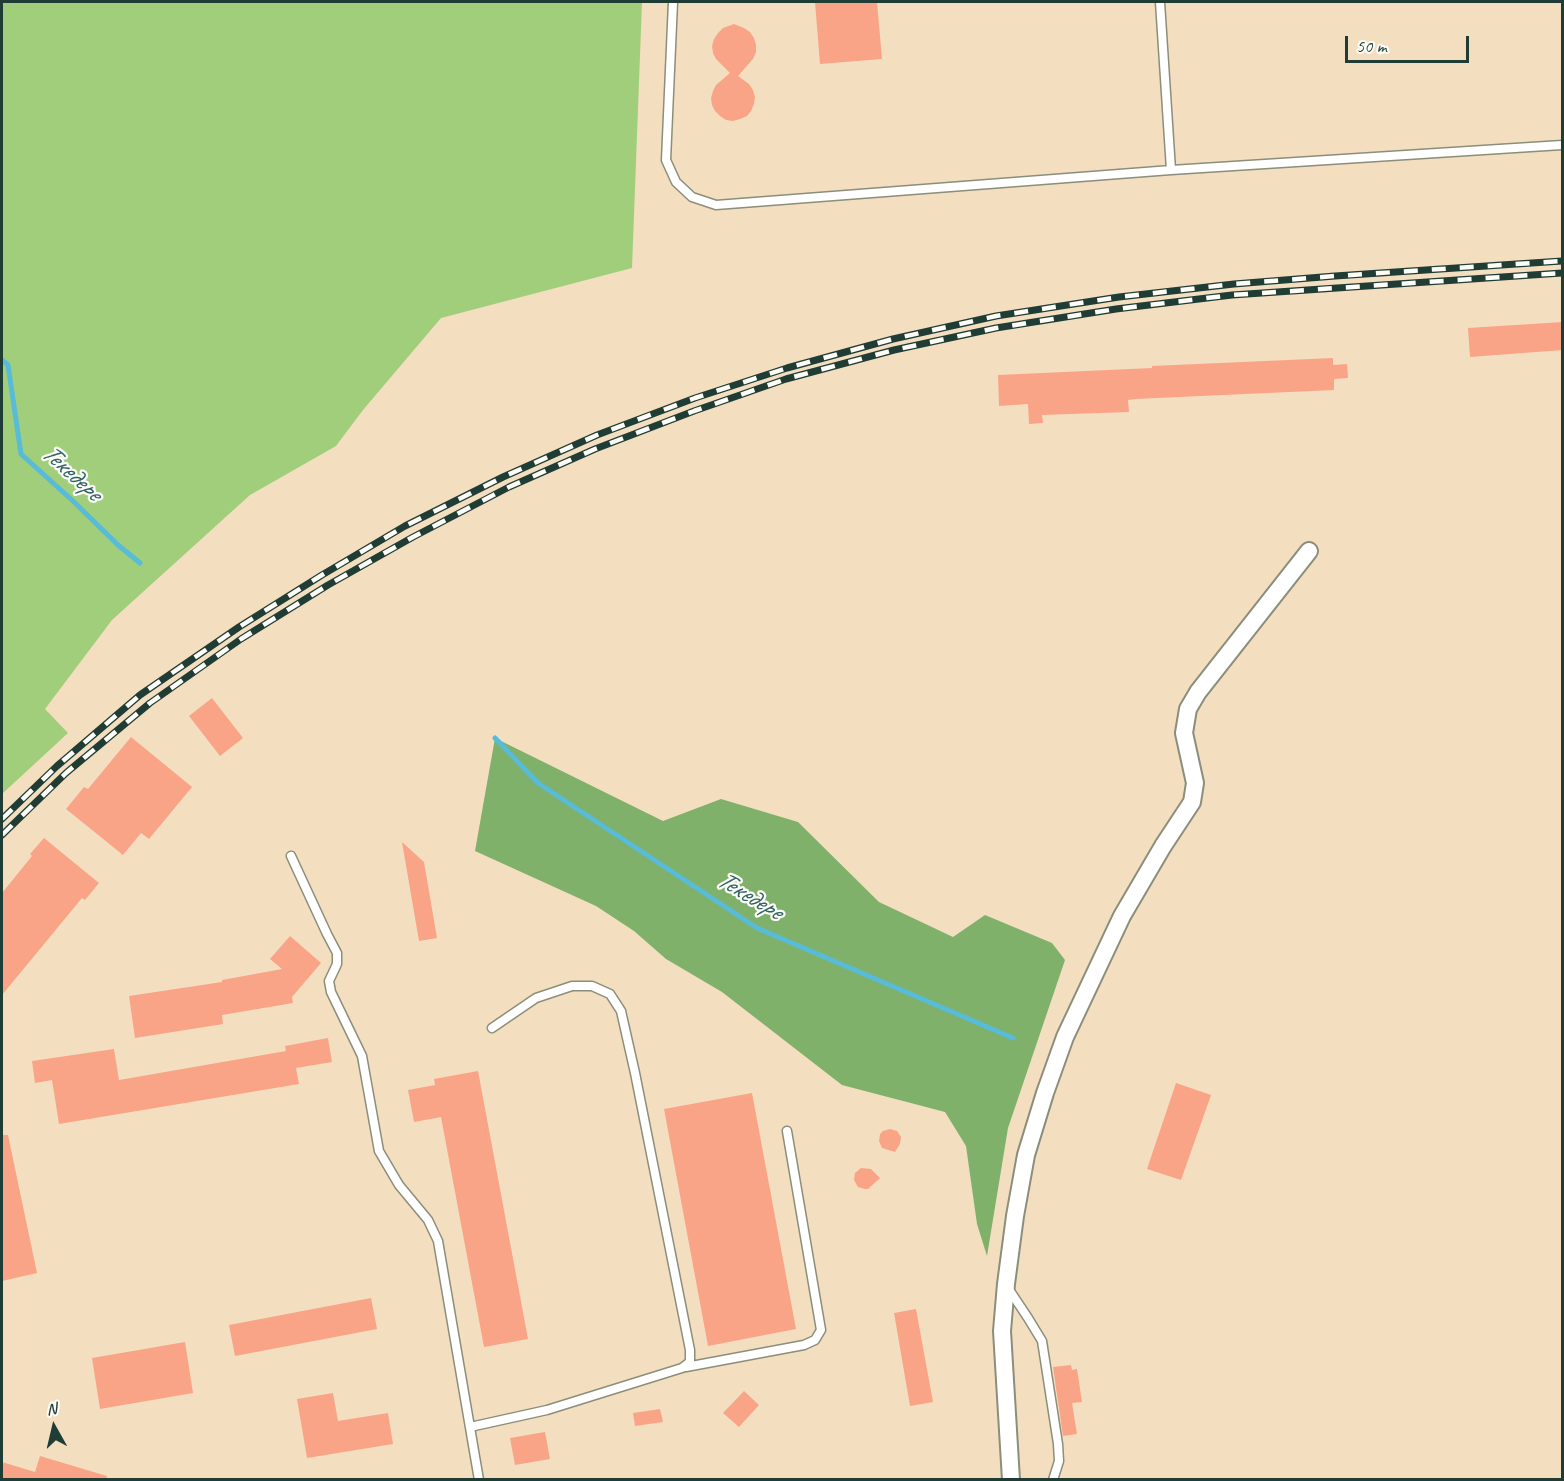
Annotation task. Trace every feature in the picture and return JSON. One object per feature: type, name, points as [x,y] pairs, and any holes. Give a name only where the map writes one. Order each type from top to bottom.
[{"type":"street","points":[[1011,1479],[1002,1331],[1006,1284],[1026,1155],[1045,1093],[1065,1037],[1122,916],[1192,801],[1195,783],[1184,733],[1188,709],[1198,692],[1309,551]]},
{"type":"lane","points":[[672,2],[666,160],[676,182],[692,197],[716,205],[1171,170],[1563,145]]},
{"type":"lane","points":[[1160,2],[1171,170]]},
{"type":"lane","points":[[291,856],[337,953],[337,964],[329,981],[331,992],[362,1056],[379,1151],[399,1185],[428,1220],[438,1241],[479,1479]]},
{"type":"lane","points":[[492,1028],[536,998],[572,986],[592,986],[610,994],[621,1011],[690,1350],[690,1362],[682,1368]]},
{"type":"lane","points":[[470,1427],[547,1410],[682,1368],[804,1345],[815,1340],[821,1330],[787,1131]]},
{"type":"lane","points":[[1006,1284],[1042,1341],[1059,1461],[1053,1479]]},
{"type":"green space","points":[[2,2],[642,2],[632,268],[441,318],[363,410],[336,446],[250,495],[112,620],[45,709],[68,733],[2,794]]},
{"type":"green space","points":[[495,738],[663,821],[721,799],[798,822],[879,902],[953,937],[985,915],[1052,943],[1065,960],[1008,1128],[987,1256],[977,1224],[966,1146],[945,1112],[842,1085],[722,992],[666,959],[634,931],[596,906],[475,851]]},
{"type":"building","points":[[815,2],[877,2],[882,59],[820,64]]},
{"type":"building","points":[[734,24],[750,32],[754,38],[756,52],[738,76],[753,90],[754,104],[747,116],[733,121],[726,120],[715,111],[711,98],[716,85],[730,73],[713,53],[714,39],[723,28]]},
{"type":"building","points":[[1563,322],[1563,350],[1470,357],[1468,328]]},
{"type":"building","points":[[1333,358],[1333,365],[1347,364],[1348,378],[1334,379],[1334,390],[1135,399],[1128,400],[1129,412],[1042,415],[1043,423],[1029,424],[1028,404],[999,406],[998,375]]},
{"type":"building","points":[[212,698],[243,738],[220,756],[189,716]]},
{"type":"building","points":[[131,737],[192,787],[149,839],[141,833],[123,855],[66,809],[84,787],[88,789]]},
{"type":"building","points":[[44,838],[99,883],[85,900],[82,898],[2,995],[2,893]]},
{"type":"building","points":[[402,842],[424,862],[437,938],[419,941]]},
{"type":"building","points":[[290,936],[321,963],[292,997],[293,1003],[222,1015],[223,1024],[135,1038],[129,996],[222,982],[222,980],[282,969],[270,959]]},
{"type":"building","points":[[328,1038],[332,1062],[296,1068],[299,1084],[59,1124],[52,1080],[35,1083],[32,1061],[114,1049],[119,1080],[286,1051],[285,1046]]},
{"type":"building","points":[[478,1071],[528,1339],[484,1347],[441,1117],[414,1122],[408,1090],[435,1085],[434,1079]]},
{"type":"building","points":[[1176,1083],[1211,1095],[1181,1180],[1147,1169]]},
{"type":"building","points":[[752,1093],[796,1329],[708,1346],[664,1109]]},
{"type":"building","points":[[890,1129],[897,1131],[901,1137],[895,1152],[882,1148],[879,1141],[880,1134]]},
{"type":"building","points":[[2,1135],[8,1135],[37,1273],[2,1281]]},
{"type":"building","points":[[861,1168],[871,1169],[880,1178],[868,1189],[858,1187],[854,1180],[855,1173]]},
{"type":"building","points":[[371,1298],[377,1329],[235,1356],[229,1325]]},
{"type":"building","points":[[916,1309],[933,1402],[910,1406],[894,1313]]},
{"type":"building","points":[[185,1342],[193,1393],[100,1409],[92,1358]]},
{"type":"building","points":[[1071,1365],[1072,1370],[1077,1369],[1082,1402],[1072,1403],[1077,1434],[1063,1436],[1053,1367]]},
{"type":"building","points":[[744,1391],[759,1405],[739,1427],[723,1413]]},
{"type":"building","points":[[333,1393],[338,1421],[388,1413],[393,1444],[307,1458],[297,1399]]},
{"type":"building","points":[[660,1409],[663,1422],[635,1426],[633,1413]]},
{"type":"building","points":[[545,1432],[550,1459],[515,1465],[510,1438]]},
{"type":"building","points":[[40,1456],[107,1476],[106,1479],[2,1479],[2,1462],[35,1472]]},
{"type":"waterway","name":"Текедере","points":[[2,360],[8,365],[21,454],[140,563]]},
{"type":"waterway","name":"Текедере","points":[[495,738],[538,783],[757,928],[1013,1038]]},
{"type":"railway","points":[[2,819],[57,766],[140,695],[239,627],[322,575],[405,526],[503,477],[597,435],[695,398],[787,368],[893,339],[996,316],[1119,297],[1234,284],[1562,261]]},
{"type":"railway","points":[[2,835],[66,773],[150,703],[241,639],[328,585],[509,487],[595,449],[694,411],[786,379],[894,350],[996,328],[1116,309],[1232,295],[1562,273]]}]
